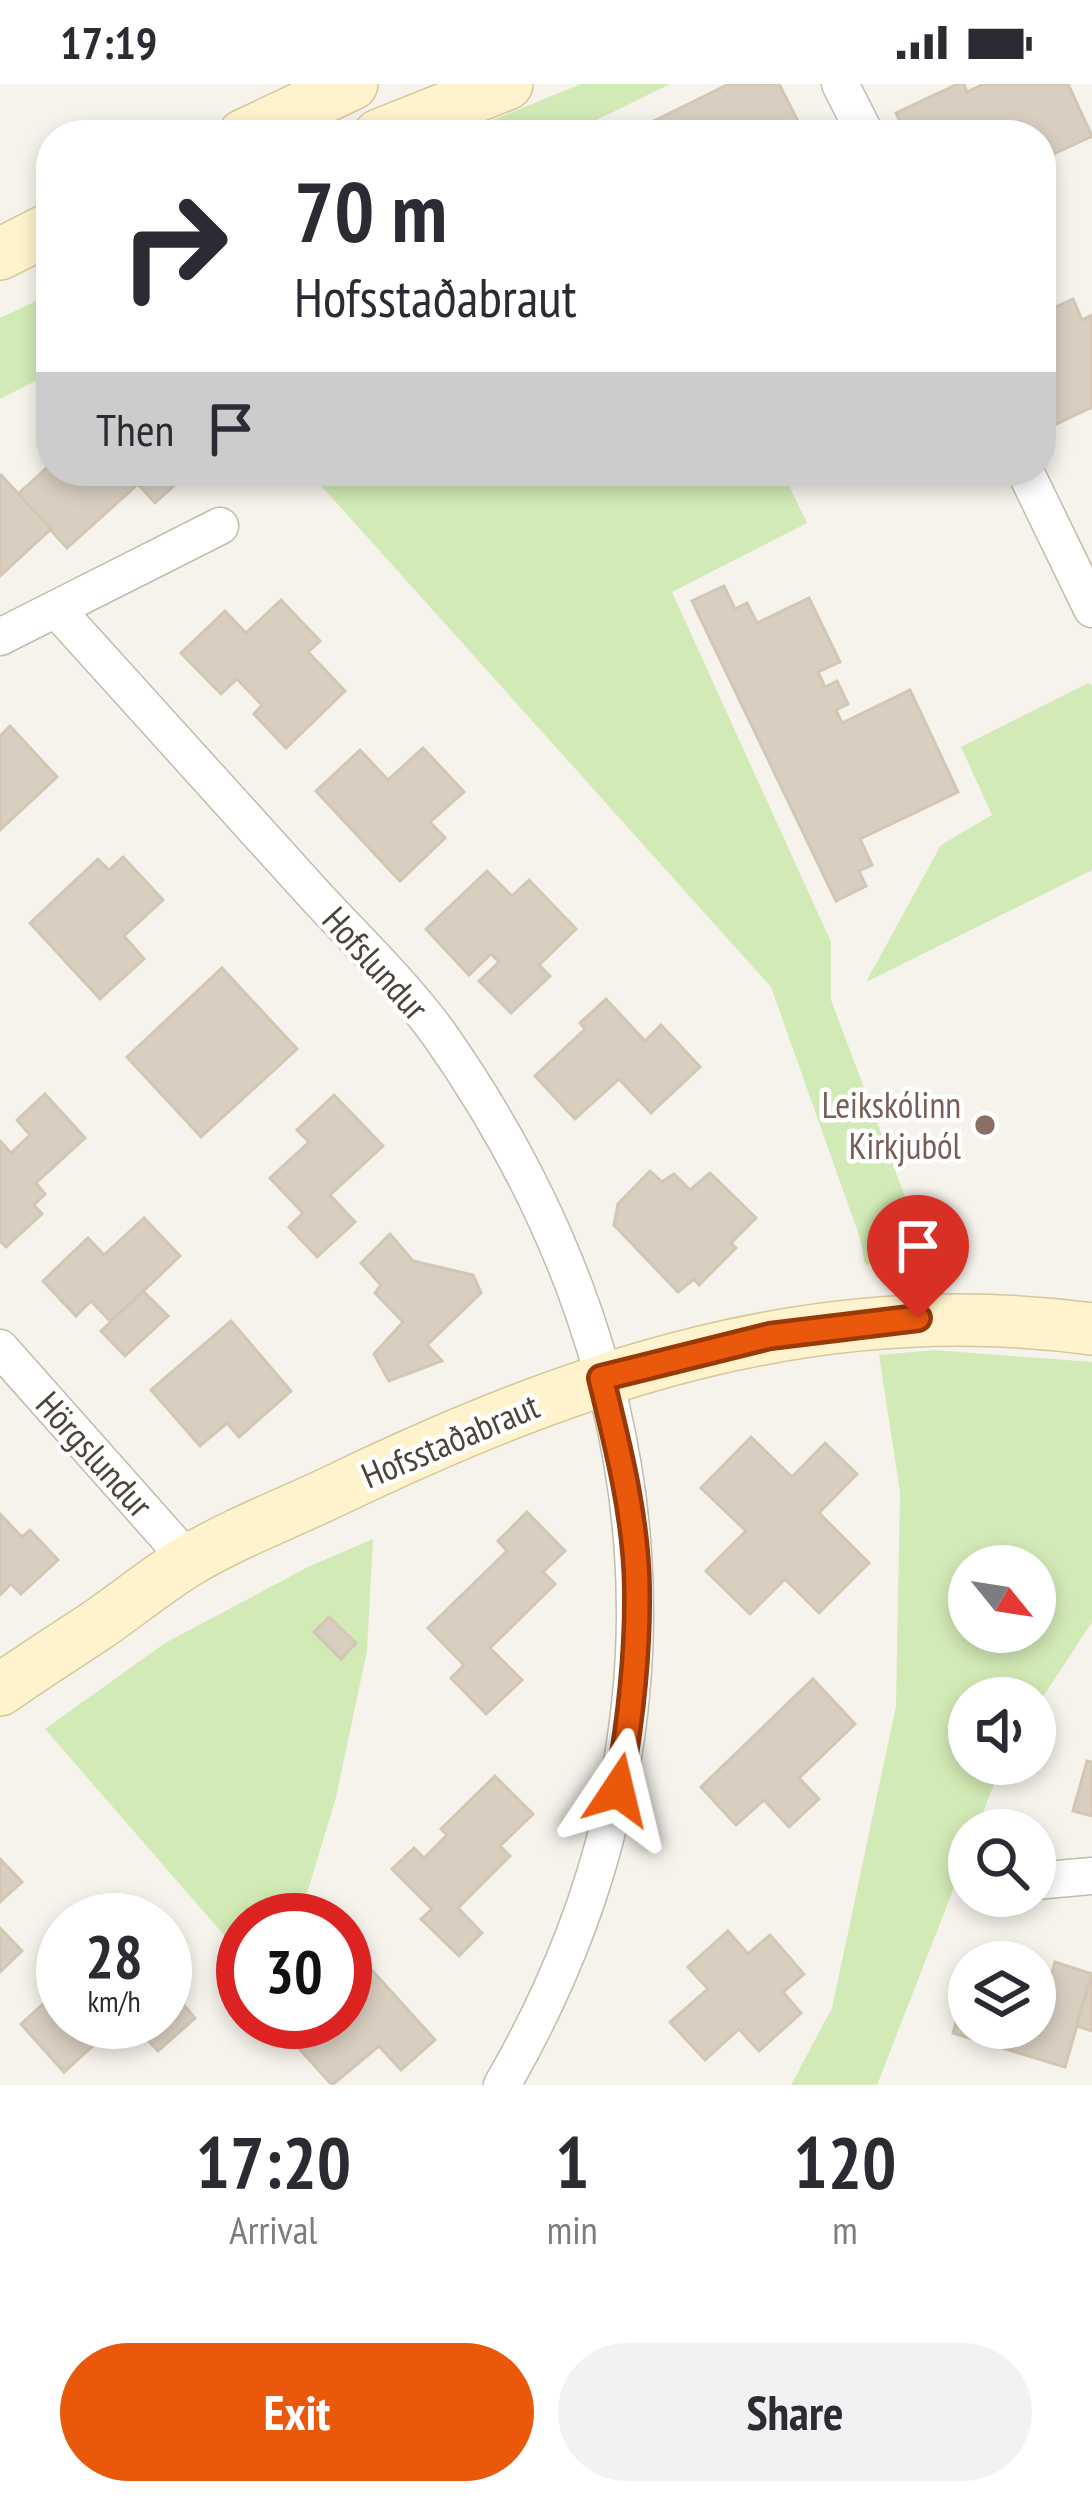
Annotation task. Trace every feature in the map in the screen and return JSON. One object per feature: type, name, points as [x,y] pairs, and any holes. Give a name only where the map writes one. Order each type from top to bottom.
[{"type":"street","points":[[276,120],[352,84]]},
{"type":"street","points":[[417,120],[507,84]]},
{"type":"street","points":[[840,84],[858,120]]},
{"type":"street","points":[[1032,486],[1092,609]]},
{"type":"street","points":[[0,637],[220,526]]},
{"type":"street","name":"Hofslundur","points":[[56,609],[436,1031],[508,1142],[574,1282],[627,1493],[636,1570],[631,1719],[606,1841],[581,1923],[502,2085]]},
{"type":"street","name":"Hofsstaðabraut","points":[[0,1690],[189,1561],[369,1474],[601,1378],[770,1336],[880,1321],[1024,1319],[1092,1328]]},
{"type":"street","name":"Hörgslundur","points":[[0,1348],[189,1561]]},
{"type":"street","points":[[1056,1879],[1092,1876]]},
{"type":"green space","points":[[581,84],[670,84],[597,120],[493,120]]},
{"type":"green space","points":[[36,301],[36,381],[0,399],[0,318]]},
{"type":"green space","points":[[321,486],[789,486],[807,523],[672,592],[831,942],[831,1000],[925,1250],[865,1265],[860,1238],[771,987]]},
{"type":"green space","points":[[1092,685],[1092,870],[866,982],[941,845],[992,815],[961,747]]},
{"type":"green space","points":[[934,1350],[1092,1362],[1092,1622],[1056,1677],[948,1677],[948,1785],[994,1785],[984,1809],[948,1809],[948,1903],[877,2085],[791,2085],[832,2008],[896,1706],[900,1492],[879,1355]]},
{"type":"green space","points":[[373,1539],[367,1651],[336,1797],[307,1893],[216,1893],[216,1926],[45,1729],[165,1643],[308,1567]]},
{"type":"building","points":[[729,84],[779,84],[797,120],[656,120]]},
{"type":"building","points":[[958,84],[964,84],[967,92],[984,84],[1068,84],[1092,136],[1056,153],[1056,120],[899,120],[896,113]]},
{"type":"building","points":[[1073,299],[1082,320],[1092,315],[1092,407],[1056,424],[1056,307]]},
{"type":"building","points":[[0,476],[51,529],[0,576]]},
{"type":"building","points":[[36,478],[36,486],[136,486],[67,548],[18,494]]},
{"type":"building","points":[[140,486],[174,486],[155,503]]},
{"type":"building","points":[[724,586],[735,609],[747,603],[757,623],[809,598],[840,662],[818,672],[825,687],[837,681],[848,704],[836,710],[842,723],[910,690],[958,792],[860,839],[872,865],[859,871],[866,886],[836,901],[692,601]]},
{"type":"building","points":[[281,600],[320,641],[308,652],[345,691],[286,748],[254,714],[262,705],[237,679],[221,694],[181,653],[225,611],[246,633]]},
{"type":"building","points":[[10,726],[57,777],[0,830],[0,736]]},
{"type":"building","points":[[423,748],[464,792],[430,822],[445,838],[400,881],[316,791],[360,750],[388,780]]},
{"type":"building","points":[[123,857],[163,900],[124,936],[144,959],[100,999],[30,923],[98,859],[109,870]]},
{"type":"building","points":[[487,871],[512,896],[529,880],[576,929],[539,965],[550,976],[511,1013],[479,981],[499,962],[491,954],[469,975],[426,929]]},
{"type":"building","points":[[222,968],[297,1049],[201,1137],[127,1057]]},
{"type":"building","points":[[606,999],[645,1041],[661,1025],[700,1067],[651,1113],[619,1079],[575,1119],[535,1076],[585,1029],[580,1023]]},
{"type":"building","points":[[45,1094],[85,1138],[36,1183],[45,1194],[34,1205],[42,1214],[6,1247],[0,1241],[0,1141],[11,1153],[30,1135],[17,1120]]},
{"type":"building","points":[[334,1095],[383,1146],[330,1195],[355,1222],[317,1257],[289,1227],[303,1213],[270,1178],[309,1142],[297,1130]]},
{"type":"building","points":[[650,1171],[662,1182],[674,1174],[690,1190],[710,1173],[756,1218],[731,1243],[736,1248],[699,1285],[694,1279],[678,1292],[614,1225],[618,1204]]},
{"type":"building","points":[[144,1218],[180,1256],[111,1322],[91,1301],[76,1316],[43,1281],[88,1238],[104,1255]]},
{"type":"building","points":[[390,1234],[413,1261],[473,1275],[481,1293],[427,1345],[442,1361],[389,1381],[374,1354],[403,1322],[375,1293],[381,1285],[361,1263]]},
{"type":"building","points":[[143,1291],[168,1316],[125,1356],[101,1331]]},
{"type":"building","points":[[231,1321],[291,1391],[239,1437],[227,1423],[200,1446],[151,1390]]},
{"type":"building","points":[[751,1437],[792,1477],[825,1443],[857,1474],[819,1513],[869,1563],[819,1613],[785,1579],[750,1614],[706,1571],[746,1531],[701,1488]]},
{"type":"building","points":[[527,1512],[565,1551],[543,1572],[555,1584],[490,1648],[522,1680],[486,1714],[451,1678],[464,1665],[428,1628],[507,1551],[498,1541]]},
{"type":"building","points":[[0,1514],[22,1537],[30,1530],[58,1560],[21,1594],[11,1584],[0,1595]]},
{"type":"building","points":[[329,1617],[356,1643],[341,1659],[314,1632]]},
{"type":"building","points":[[813,1679],[855,1724],[799,1778],[819,1799],[789,1827],[764,1800],[736,1825],[701,1787]]},
{"type":"building","points":[[1087,1761],[1092,1762],[1092,1816],[1073,1811]]},
{"type":"building","points":[[495,1776],[533,1814],[500,1846],[510,1856],[458,1908],[482,1933],[459,1956],[421,1919],[432,1909],[392,1869],[414,1848],[424,1858],[447,1835],[441,1829]]},
{"type":"building","points":[[0,1859],[22,1882],[0,1902]]},
{"type":"building","points":[[0,1928],[22,1951],[0,1972]]},
{"type":"building","points":[[728,1931],[748,1954],[770,1935],[804,1974],[783,1992],[801,2013],[759,2051],[739,2029],[705,2060],[670,2022],[708,1989],[688,1967]]},
{"type":"building","points":[[1056,1962],[1092,1974],[1065,2067],[1006,2049],[1056,2049]]},
{"type":"building","points":[[372,1970],[435,2040],[401,2070],[379,2046],[332,2085],[299,2049],[372,2049]]},
{"type":"building","points":[[1092,1975],[1092,2031],[1076,2026]]},
{"type":"building","points":[[36,2010],[36,2041],[21,2024]]},
{"type":"building","points":[[43,2049],[89,2049],[64,2072]]},
{"type":"place","name":"Leikskólinn Kirkjuból","points":[[985,1125]]},
{"type":"route","points":[[618,1790],[631,1719],[637,1586],[627,1493],[601,1378],[770,1336],[918,1318]]}]
